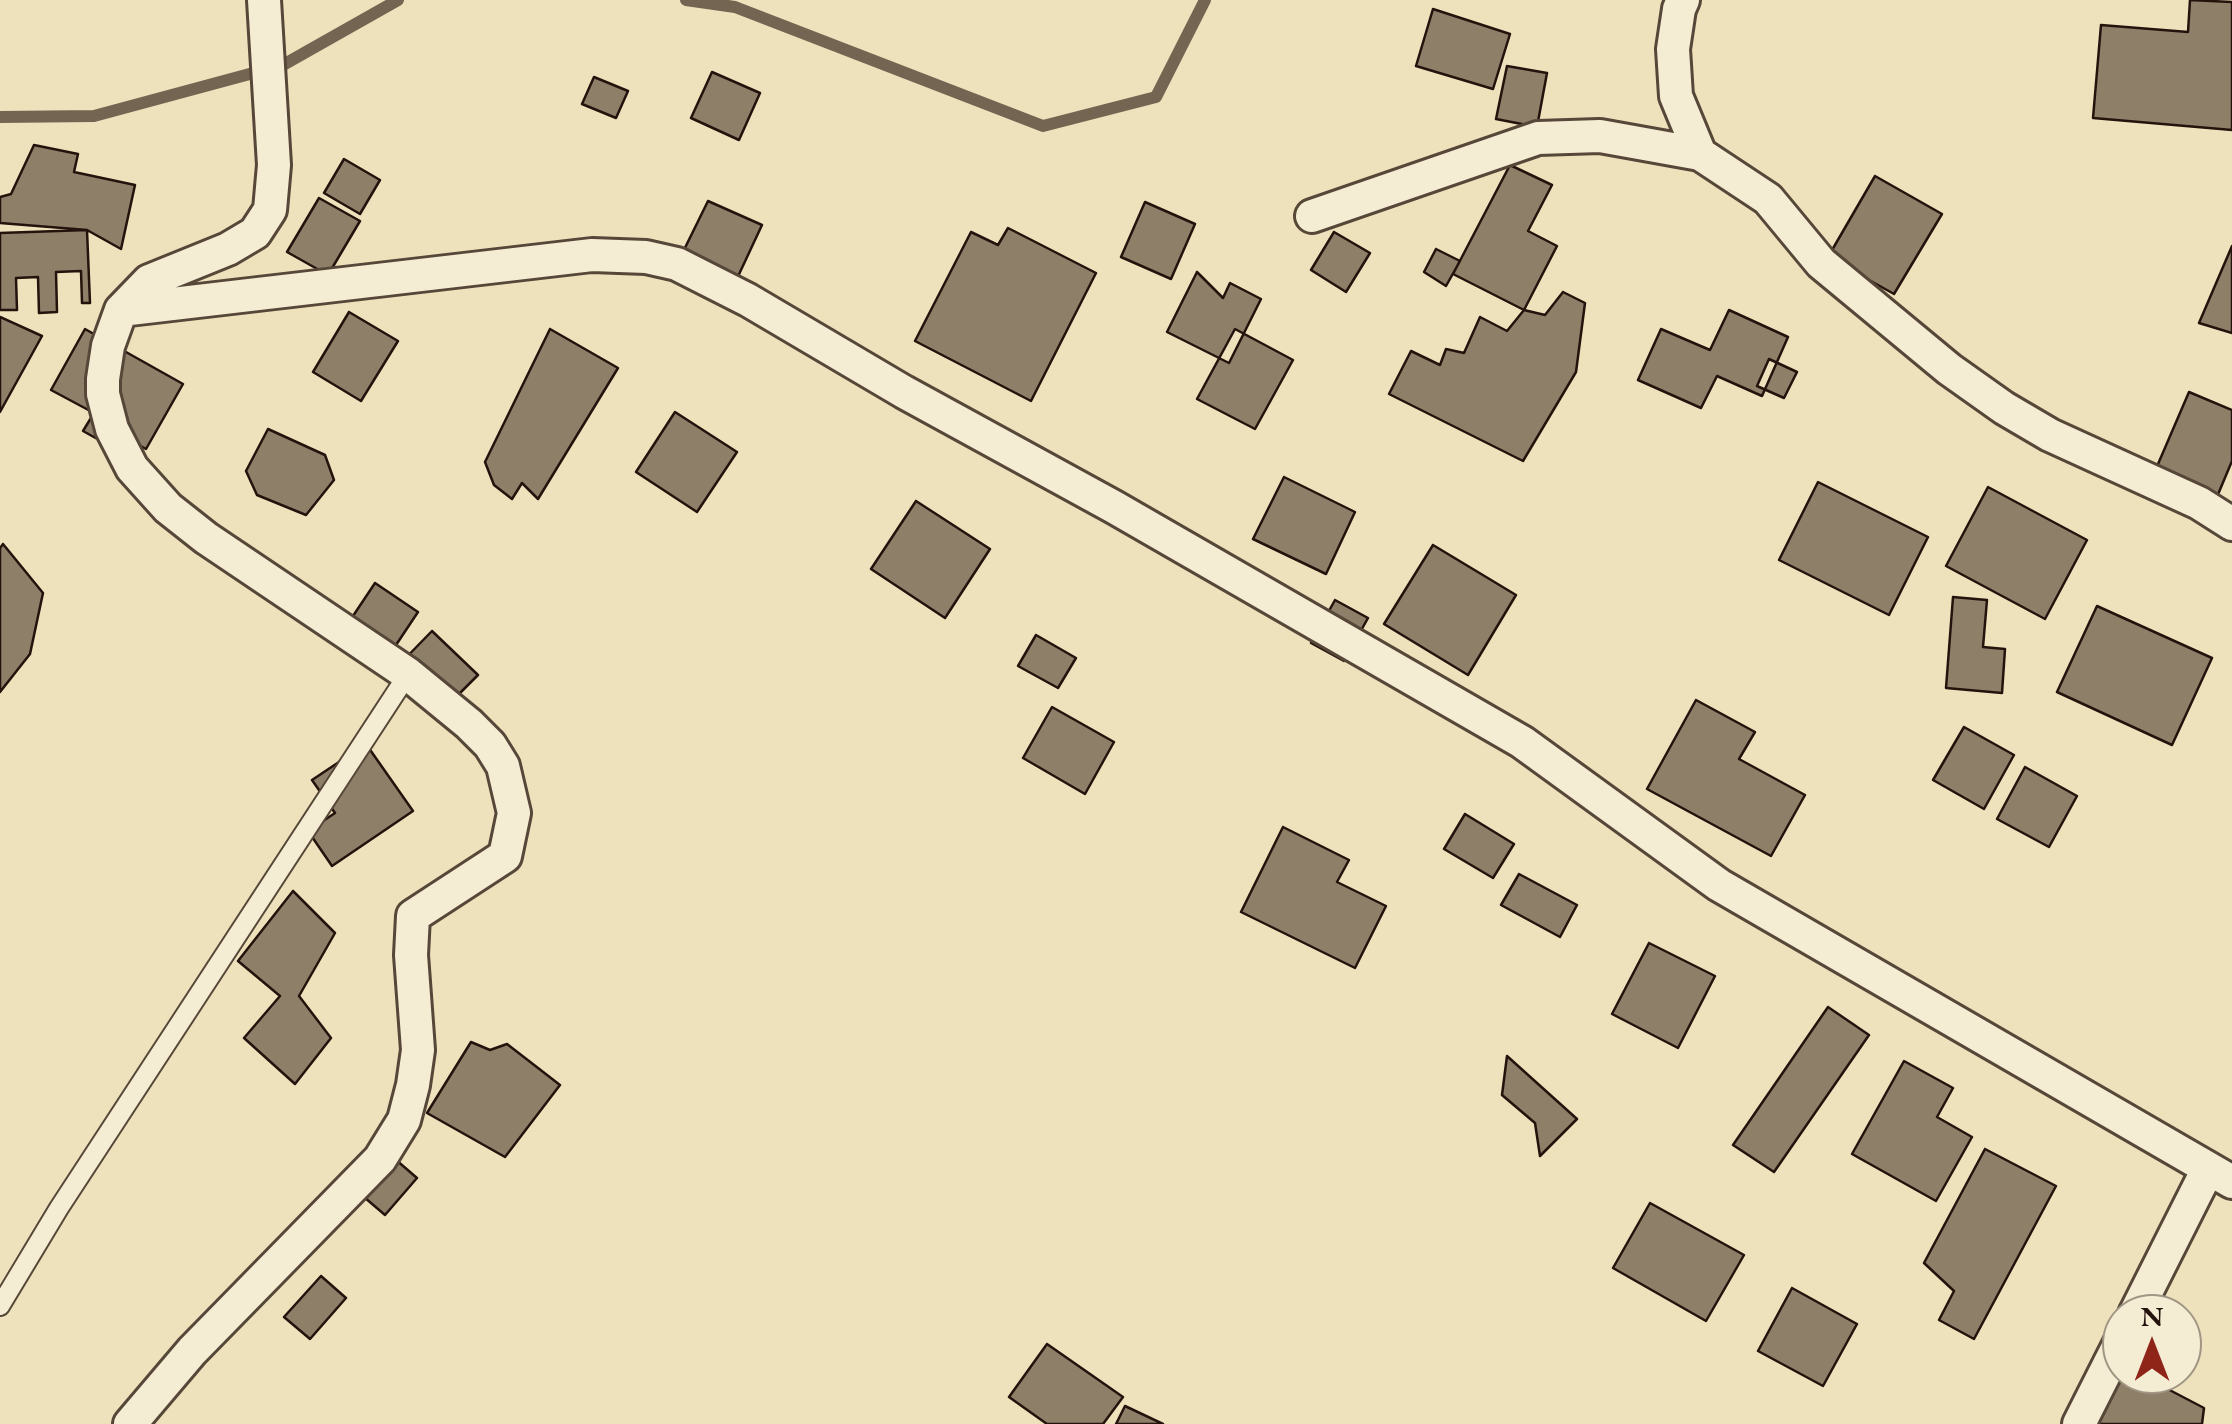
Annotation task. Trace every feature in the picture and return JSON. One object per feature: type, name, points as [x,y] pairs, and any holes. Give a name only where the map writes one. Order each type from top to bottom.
[{"type":"street","points":[[1683,0],[1678,9],[1673,49],[1676,96],[1700,154]]},
{"type":"street","points":[[130,1424],[192,1350],[380,1159],[404,1120],[414,1086],[418,1050],[411,955],[414,916],[505,856],[514,813],[503,766],[480,734],[408,674],[206,538],[168,508],[132,468],[112,429],[103,394],[108,346],[120,310],[149,281],[228,249],[255,233],[270,210],[274,165],[265,7]]},
{"type":"street","points":[[1312,216],[1538,138],[1600,136],[1700,154],[1768,198],[1821,264],[1949,369],[2004,408],[2050,435],[2199,503],[2232,524]]},
{"type":"street","points":[[120,310],[573,257],[616,254],[676,264],[748,300],[1522,742],[1719,884],[2220,1176],[2147,1294]]},
{"type":"street","points":[[2080,1424],[2102,1379]]},
{"type":"lane","points":[[0,1306],[70,1191],[408,674]]},
{"type":"building","points":[[2190,0],[2232,2],[2232,130],[2093,118],[2101,25],[2188,32]]},
{"type":"building","points":[[1433,9],[1510,34],[1493,89],[1416,66]]},
{"type":"building","points":[[1507,66],[1547,73],[1537,127],[1496,119]]},
{"type":"building","points":[[712,72],[760,93],[739,140],[691,118]]},
{"type":"building","points":[[594,77],[628,91],[616,118],[582,104]]},
{"type":"building","points":[[34,145],[78,154],[74,172],[135,185],[121,249],[87,230],[0,223],[0,197],[11,194]]},
{"type":"building","points":[[344,159],[380,180],[360,214],[324,193]]},
{"type":"building","points":[[1510,165],[1552,185],[1528,231],[1557,246],[1524,310],[1453,274]]},
{"type":"building","points":[[1875,176],[1942,214],[1894,294],[1828,257]]},
{"type":"building","points":[[319,198],[360,221],[328,275],[287,252]]},
{"type":"building","points":[[708,201],[762,225],[734,285],[679,260]]},
{"type":"building","points":[[1145,202],[1195,224],[1171,279],[1121,257]]},
{"type":"building","points":[[1008,228],[1096,273],[1031,401],[915,341],[971,232],[998,245]]},
{"type":"building","points":[[87,230],[90,303],[82,303],[81,271],[56,272],[57,312],[39,313],[38,277],[16,278],[17,310],[0,310],[0,233]]},
{"type":"building","points":[[1334,232],[1370,253],[1346,292],[1311,270]]},
{"type":"building","points":[[2232,246],[2232,333],[2199,323]]},
{"type":"building","points":[[1436,249],[1460,261],[1446,286],[1424,272]]},
{"type":"building","points":[[1197,272],[1223,298],[1230,283],[1261,299],[1229,363],[1167,332]]},
{"type":"building","points":[[1563,292],[1585,303],[1576,372],[1523,461],[1389,394],[1411,351],[1440,365],[1446,349],[1464,353],[1480,317],[1507,331],[1524,310],[1545,315]]},
{"type":"building","points":[[1729,310],[1788,337],[1762,396],[1717,376],[1701,408],[1638,380],[1661,329],[1710,350]]},
{"type":"building","points":[[349,312],[398,341],[361,401],[313,372]]},
{"type":"building","points":[[0,317],[42,336],[0,412]]},
{"type":"building","points":[[85,329],[183,384],[146,449],[117,433],[110,446],[83,431],[94,413],[51,390]]},
{"type":"building","points":[[550,329],[618,368],[538,499],[522,483],[512,499],[494,485],[485,462]]},
{"type":"building","points":[[1235,329],[1293,360],[1255,429],[1197,399]]},
{"type":"building","points":[[1769,359],[1797,372],[1784,398],[1757,386]]},
{"type":"building","points":[[2189,392],[2232,410],[2232,461],[2214,504],[2152,478]]},
{"type":"building","points":[[675,412],[737,452],[697,512],[636,472]]},
{"type":"building","points":[[268,429],[325,455],[334,480],[306,515],[257,495],[246,471]]},
{"type":"building","points":[[1284,477],[1355,512],[1326,574],[1253,539]]},
{"type":"building","points":[[1818,482],[1928,537],[1889,615],[1779,560]]},
{"type":"building","points":[[1988,487],[2087,540],[2045,619],[1946,566]]},
{"type":"building","points":[[916,501],[990,549],[945,618],[871,569]]},
{"type":"building","points":[[3,544],[43,593],[30,654],[0,692],[0,548]]},
{"type":"building","points":[[1433,545],[1516,595],[1468,675],[1384,624]]},
{"type":"building","points":[[375,583],[418,612],[386,660],[343,631]]},
{"type":"building","points":[[1953,597],[1987,600],[1983,647],[2005,649],[2002,693],[1946,688]]},
{"type":"building","points":[[1335,600],[1368,618],[1344,661],[1311,643]]},
{"type":"building","points":[[2097,606],[2212,658],[2172,745],[2057,692]]},
{"type":"building","points":[[432,631],[478,675],[437,716],[392,672]]},
{"type":"building","points":[[1036,635],[1076,658],[1058,688],[1018,666]]},
{"type":"building","points":[[1696,700],[1755,732],[1739,759],[1805,795],[1771,856],[1647,789]]},
{"type":"building","points":[[1052,707],[1114,742],[1085,794],[1023,758]]},
{"type":"building","points":[[1964,727],[2014,755],[1984,809],[1933,780]]},
{"type":"building","points":[[366,744],[413,811],[332,866],[308,831],[335,813],[312,780]]},
{"type":"building","points":[[2025,767],[2077,796],[2049,847],[1997,819]]},
{"type":"building","points":[[1465,814],[1514,844],[1493,878],[1444,849]]},
{"type":"building","points":[[1283,827],[1349,860],[1337,882],[1386,906],[1355,968],[1241,912]]},
{"type":"building","points":[[1519,874],[1577,905],[1560,937],[1501,905]]},
{"type":"building","points":[[293,891],[335,933],[299,996],[331,1038],[295,1084],[244,1038],[280,996],[238,961]]},
{"type":"building","points":[[1649,943],[1715,976],[1678,1048],[1612,1014]]},
{"type":"building","points":[[1828,1007],[1869,1035],[1774,1172],[1733,1145]]},
{"type":"building","points":[[471,1042],[490,1050],[507,1044],[560,1085],[505,1157],[427,1113]]},
{"type":"building","points":[[1507,1056],[1577,1119],[1540,1156],[1535,1123],[1502,1095]]},
{"type":"building","points":[[1904,1061],[1953,1088],[1937,1117],[1972,1137],[1936,1201],[1852,1154]]},
{"type":"building","points":[[1985,1149],[2056,1186],[1974,1339],[1939,1320],[1954,1291],[1924,1263]]},
{"type":"building","points":[[395,1159],[417,1178],[385,1215],[364,1197]]},
{"type":"building","points":[[1650,1203],[1744,1255],[1706,1321],[1613,1268]]},
{"type":"building","points":[[321,1276],[346,1298],[310,1339],[284,1317]]},
{"type":"building","points":[[1792,1288],[1857,1324],[1823,1386],[1758,1351]]},
{"type":"building","points":[[1047,1344],[1123,1397],[1103,1424],[1047,1424],[1009,1397]]},
{"type":"building","points":[[2112,1394],[2177,1394],[2204,1408],[2202,1424],[2096,1424]]},
{"type":"building","points":[[1125,1406],[1163,1424],[1116,1424]]},
{"type":"waterway","points":[[0,117],[94,116],[283,65],[398,0]]},
{"type":"waterway","points":[[686,0],[735,7],[1043,126],[1156,97],[1205,0]]}]
